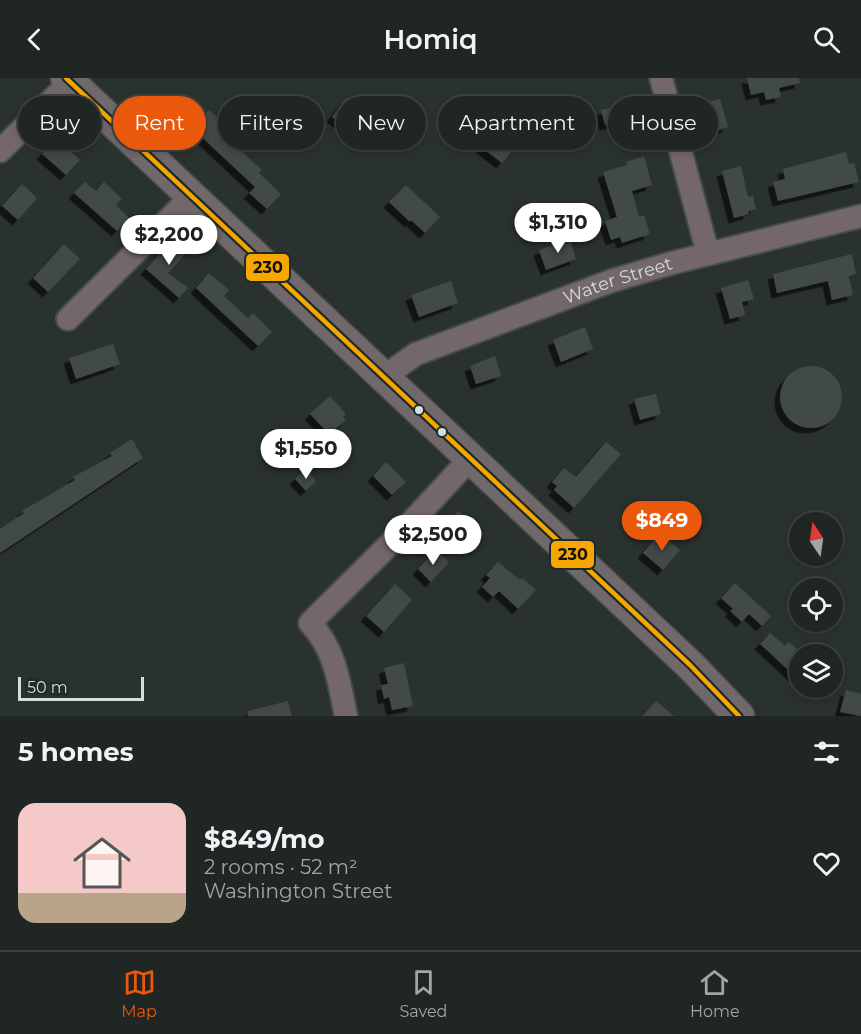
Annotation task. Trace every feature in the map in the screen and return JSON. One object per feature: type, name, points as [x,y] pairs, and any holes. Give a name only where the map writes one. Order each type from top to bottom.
[{"type":"main road","points":[[68,80],[690,665],[739,716]]},
{"type":"street","points":[[661,78],[708,254]]},
{"type":"street","points":[[0,151],[68,80]]},
{"type":"street","points":[[68,319],[192,196]]},
{"type":"street","name":"Water Street","points":[[386,379],[407,360],[426,350],[594,286],[708,254],[861,216]]},
{"type":"street","points":[[346,716],[327,643],[310,623],[406,528],[470,459]]},
{"type":"building","points":[[747,78],[799,78],[800,83],[779,88],[781,97],[766,100],[764,92],[751,95]]},
{"type":"building","points":[[720,99],[728,127],[718,130],[718,100]]},
{"type":"building","points":[[608,109],[608,124],[605,125],[601,110]]},
{"type":"building","points":[[209,110],[218,118],[218,150],[242,150],[262,170],[259,173],[281,194],[267,209],[249,193],[255,187],[206,141],[206,113]]},
{"type":"building","points":[[46,150],[71,150],[80,160],[66,175],[42,154]]},
{"type":"building","points":[[485,150],[513,150],[502,163]]},
{"type":"building","points":[[846,152],[849,164],[854,163],[859,182],[778,201],[773,182],[785,179],[783,169]]},
{"type":"building","points":[[644,156],[652,185],[632,191],[639,217],[644,215],[650,234],[622,243],[620,237],[611,240],[605,221],[617,217],[603,172],[627,165],[626,162]]},
{"type":"building","points":[[741,166],[748,197],[753,196],[756,209],[748,211],[749,214],[734,218],[722,171]]},
{"type":"building","points":[[85,182],[96,191],[104,182],[122,199],[116,205],[129,218],[117,231],[74,193]]},
{"type":"building","points":[[22,184],[37,198],[18,220],[2,206]]},
{"type":"building","points":[[406,185],[440,217],[425,233],[389,202]]},
{"type":"building","points":[[174,237],[189,250],[168,273],[188,288],[179,298],[146,269]]},
{"type":"building","points":[[570,239],[576,259],[546,270],[539,250]]},
{"type":"building","points":[[64,244],[80,259],[48,292],[33,278]]},
{"type":"building","points":[[852,254],[856,274],[849,276],[853,295],[832,300],[828,281],[777,293],[773,274]]},
{"type":"building","points":[[209,273],[229,290],[224,296],[248,318],[253,313],[272,332],[258,346],[196,288]]},
{"type":"building","points":[[748,280],[754,299],[742,302],[745,315],[730,319],[721,288]]},
{"type":"building","points":[[451,281],[458,303],[419,317],[411,295]]},
{"type":"building","points":[[585,327],[593,349],[561,362],[553,340]]},
{"type":"building","points":[[113,344],[120,364],[76,379],[69,358]]},
{"type":"building","points":[[495,356],[501,376],[476,384],[470,366]]},
{"type":"building","points":[[811,366],[823,368],[833,375],[840,385],[842,397],[840,409],[833,419],[823,426],[811,428],[799,426],[789,419],[782,409],[780,397],[782,385],[789,375],[799,368]]},
{"type":"building","points":[[656,394],[661,414],[640,420],[634,399]]},
{"type":"building","points":[[330,396],[346,414],[343,417],[346,420],[329,434],[310,414]]},
{"type":"building","points":[[132,439],[143,458],[0,553],[0,529],[24,513],[22,511],[75,480],[73,477],[112,456],[110,453]]},
{"type":"building","points":[[606,442],[621,454],[574,508],[554,490],[557,486],[552,482],[564,468],[576,477]]},
{"type":"building","points":[[386,462],[406,482],[392,495],[373,476]]},
{"type":"building","points":[[306,469],[316,481],[306,491],[295,479]]},
{"type":"building","points":[[458,511],[473,524],[454,545],[437,531],[450,516],[452,518]]},
{"type":"building","points":[[660,533],[680,550],[663,570],[643,553]]},
{"type":"building","points":[[436,550],[449,562],[431,582],[418,569]]},
{"type":"building","points":[[498,562],[536,590],[518,609],[499,591],[493,597],[482,587],[490,578],[486,575]]},
{"type":"building","points":[[735,583],[771,616],[762,626],[749,614],[742,622],[721,598]]},
{"type":"building","points":[[395,584],[412,600],[384,632],[366,616]]},
{"type":"building","points":[[770,633],[785,646],[789,642],[791,644],[789,644],[789,671],[760,644]]},
{"type":"building","points":[[404,663],[413,706],[392,710],[389,697],[384,699],[381,685],[388,684],[384,668]]},
{"type":"building","points":[[846,690],[861,694],[861,716],[840,712]]},
{"type":"building","points":[[288,701],[292,716],[248,716],[248,711]]},
{"type":"building","points":[[656,701],[674,716],[642,716]]},
{"type":"transit line","name":"230","points":[[66,78],[690,665],[739,716]]}]
